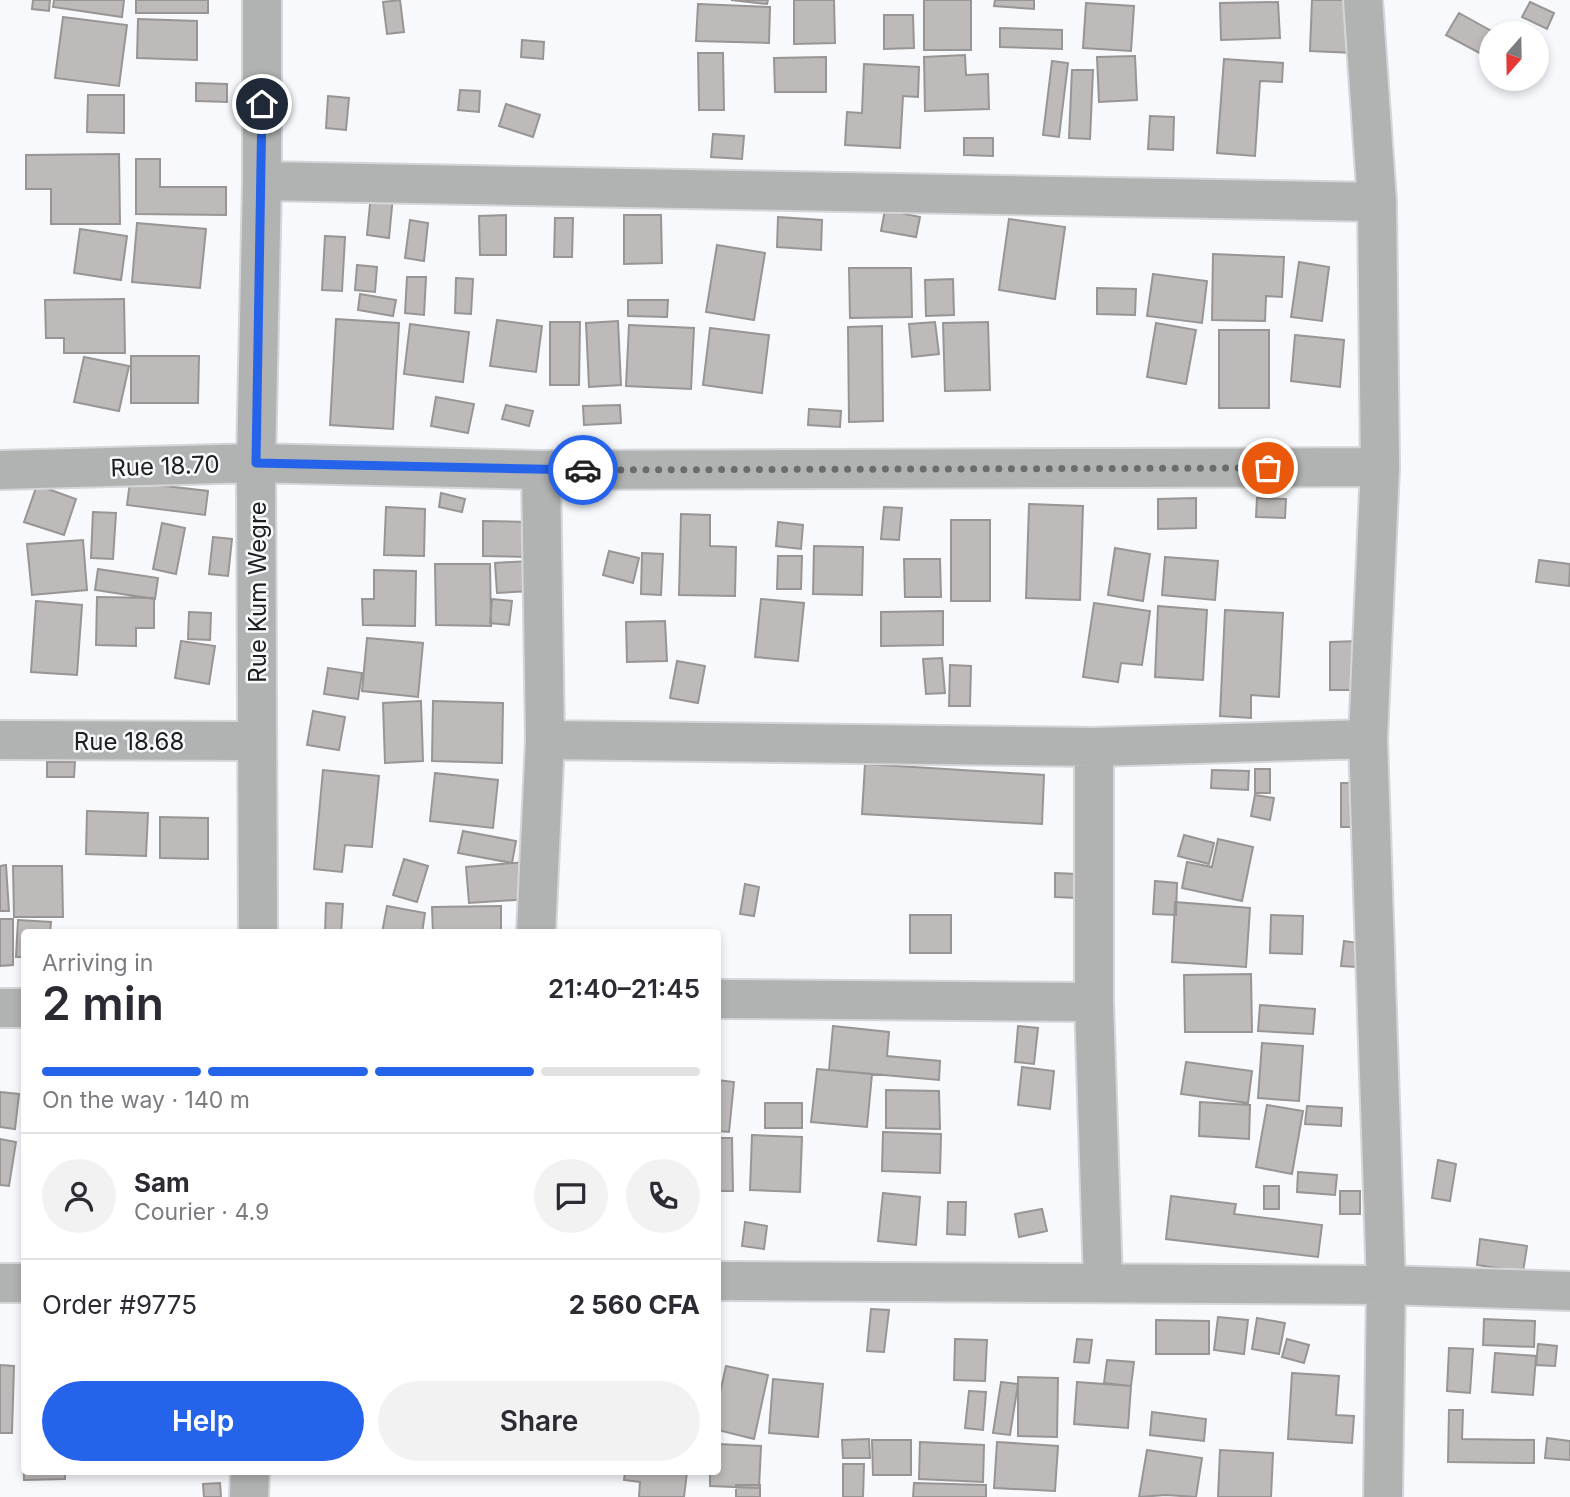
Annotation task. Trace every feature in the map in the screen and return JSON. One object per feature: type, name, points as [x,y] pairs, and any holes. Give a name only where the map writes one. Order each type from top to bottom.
[{"type":"street","name":"Rue Kum Wegre","points":[[258,929],[256,463],[262,181],[262,0]]},
{"type":"street","points":[[1363,0],[1377,202],[1380,467],[1368,739],[1386,1285],[1382,1497]]},
{"type":"street","points":[[262,181],[1377,202]]},
{"type":"street","name":"Rue 18.70","points":[[0,470],[256,463],[541,470],[1380,467]]},
{"type":"street","points":[[536,929],[545,740],[541,470]]},
{"type":"street","points":[[545,740],[1094,747],[1368,739]]},
{"type":"street","name":"Rue 18.68","points":[[0,740],[257,741]]},
{"type":"street","points":[[1094,747],[1094,1002],[1103,1283]]},
{"type":"street","points":[[721,999],[1094,1002]]},
{"type":"street","points":[[0,1008],[21,1008]]},
{"type":"street","points":[[721,1282],[1386,1285],[1570,1291]]},
{"type":"street","points":[[0,1283],[21,1283]]},
{"type":"street","points":[[249,1497],[250,1475]]},
{"type":"building","points":[[33,0],[50,0],[49,11],[32,9]]},
{"type":"building","points":[[54,0],[124,0],[122,17],[53,7]]},
{"type":"building","points":[[136,0],[208,0],[208,13],[136,13]]},
{"type":"building","points":[[400,0],[404,32],[387,34],[383,2]]},
{"type":"building","points":[[731,0],[768,0],[767,4]]},
{"type":"building","points":[[794,0],[834,0],[835,43],[794,44]]},
{"type":"building","points":[[924,0],[971,0],[971,50],[924,50]]},
{"type":"building","points":[[995,0],[1034,0],[1034,9],[994,6]]},
{"type":"building","points":[[1312,0],[1356,0],[1354,53],[1310,51]]},
{"type":"building","points":[[1278,2],[1280,38],[1221,40],[1220,3]]},
{"type":"building","points":[[1530,2],[1554,13],[1549,24],[1549,21],[1530,21],[1522,17]]},
{"type":"building","points":[[1086,3],[1134,6],[1131,51],[1083,48]]},
{"type":"building","points":[[698,4],[770,7],[769,43],[696,41]]},
{"type":"building","points":[[1459,13],[1479,24],[1479,53],[1446,35]]},
{"type":"building","points":[[884,15],[913,15],[914,48],[884,49]]},
{"type":"building","points":[[63,17],[127,25],[119,86],[55,78]]},
{"type":"building","points":[[138,19],[197,21],[197,60],[137,58]]},
{"type":"building","points":[[1000,28],[1062,30],[1062,49],[1000,47]]},
{"type":"building","points":[[522,40],[544,42],[543,59],[521,57]]},
{"type":"building","points":[[698,53],[723,53],[724,110],[699,110]]},
{"type":"building","points":[[965,55],[966,75],[988,74],[989,109],[925,111],[924,57]]},
{"type":"building","points":[[1135,56],[1137,100],[1099,102],[1097,57]]},
{"type":"building","points":[[826,57],[826,92],[775,92],[774,58]]},
{"type":"building","points":[[1224,59],[1283,63],[1282,82],[1260,81],[1255,156],[1217,153]]},
{"type":"building","points":[[1052,61],[1068,63],[1059,137],[1043,135]]},
{"type":"building","points":[[864,64],[919,67],[918,97],[903,96],[900,148],[845,145],[847,112],[862,113]]},
{"type":"building","points":[[1072,70],[1093,70],[1090,139],[1069,138]]},
{"type":"building","points":[[196,83],[227,84],[227,102],[196,101]]},
{"type":"building","points":[[460,90],[480,91],[479,112],[458,110]]},
{"type":"building","points":[[88,95],[124,95],[124,133],[87,132]]},
{"type":"building","points":[[328,96],[349,98],[346,130],[326,128]]},
{"type":"building","points":[[506,104],[540,115],[533,137],[499,126]]},
{"type":"building","points":[[1150,116],[1174,117],[1173,150],[1148,149]]},
{"type":"building","points":[[713,134],[744,136],[742,159],[711,157]]},
{"type":"building","points":[[964,138],[993,138],[993,156],[964,155]]},
{"type":"building","points":[[119,154],[120,224],[51,224],[51,189],[26,189],[26,155]]},
{"type":"building","points":[[136,159],[160,159],[160,187],[226,187],[226,215],[136,214]]},
{"type":"building","points":[[371,194],[393,196],[389,238],[367,235]]},
{"type":"building","points":[[885,210],[920,217],[916,237],[881,231]]},
{"type":"building","points":[[506,215],[506,255],[480,255],[479,216]]},
{"type":"building","points":[[624,215],[661,215],[662,263],[624,264]]},
{"type":"building","points":[[778,217],[822,220],[821,250],[777,247]]},
{"type":"building","points":[[555,218],[573,218],[572,257],[554,257]]},
{"type":"building","points":[[1009,219],[1065,227],[1055,299],[999,290]]},
{"type":"building","points":[[410,220],[428,223],[424,261],[405,258]]},
{"type":"building","points":[[137,223],[206,229],[200,288],[132,282]]},
{"type":"building","points":[[80,229],[127,236],[121,280],[74,273]]},
{"type":"building","points":[[325,236],[345,237],[342,291],[322,290]]},
{"type":"building","points":[[717,245],[765,253],[754,320],[706,312]]},
{"type":"building","points":[[1213,254],[1284,257],[1282,297],[1266,296],[1265,321],[1212,320]]},
{"type":"building","points":[[1299,262],[1329,267],[1322,321],[1291,317]]},
{"type":"building","points":[[357,265],[377,267],[375,292],[355,290]]},
{"type":"building","points":[[849,268],[911,268],[912,317],[850,318]]},
{"type":"building","points":[[1153,274],[1207,281],[1202,323],[1147,316]]},
{"type":"building","points":[[407,277],[426,277],[424,315],[405,313]]},
{"type":"building","points":[[456,278],[473,279],[471,314],[455,313]]},
{"type":"building","points":[[953,279],[954,315],[926,316],[925,280]]},
{"type":"building","points":[[1097,288],[1136,289],[1135,315],[1097,314]]},
{"type":"building","points":[[360,294],[396,300],[393,316],[358,310]]},
{"type":"building","points":[[124,299],[125,353],[64,353],[64,338],[46,338],[45,300]]},
{"type":"building","points":[[628,300],[668,300],[667,317],[628,316]]},
{"type":"building","points":[[336,319],[399,323],[393,429],[330,425]]},
{"type":"building","points":[[497,320],[542,326],[536,372],[490,366]]},
{"type":"building","points":[[618,321],[621,385],[589,387],[586,323]]},
{"type":"building","points":[[550,322],[580,322],[579,385],[550,385]]},
{"type":"building","points":[[935,322],[939,354],[912,357],[909,324]]},
{"type":"building","points":[[988,322],[990,390],[945,391],[943,323]]},
{"type":"building","points":[[1156,323],[1196,330],[1186,384],[1147,377]]},
{"type":"building","points":[[410,324],[469,332],[463,382],[404,374]]},
{"type":"building","points":[[629,325],[694,328],[691,389],[626,386]]},
{"type":"building","points":[[882,326],[883,421],[849,422],[848,327]]},
{"type":"building","points":[[710,328],[769,335],[762,393],[703,385]]},
{"type":"building","points":[[1219,330],[1269,330],[1269,408],[1219,408]]},
{"type":"building","points":[[1295,335],[1344,340],[1340,387],[1291,381]]},
{"type":"building","points":[[131,356],[199,356],[198,403],[131,403]]},
{"type":"building","points":[[84,357],[129,366],[119,411],[74,402]]},
{"type":"building","points":[[436,397],[474,404],[468,433],[431,426]]},
{"type":"building","points":[[506,405],[533,411],[529,426],[502,419]]},
{"type":"building","points":[[620,405],[621,423],[584,425],[583,406]]},
{"type":"building","points":[[809,409],[841,411],[840,427],[808,425]]},
{"type":"building","points":[[130,482],[208,491],[205,515],[127,505]]},
{"type":"building","points":[[37,485],[76,499],[64,535],[24,522]]},
{"type":"building","points":[[441,493],[465,499],[462,512],[439,507]]},
{"type":"building","points":[[1196,498],[1196,528],[1158,529],[1158,499]]},
{"type":"building","points":[[1257,498],[1286,499],[1285,518],[1256,517]]},
{"type":"building","points":[[1029,504],[1083,506],[1080,600],[1026,598]]},
{"type":"building","points":[[386,507],[425,509],[424,556],[384,555]]},
{"type":"building","points":[[884,507],[902,508],[899,540],[881,539]]},
{"type":"building","points":[[93,512],[116,513],[113,559],[91,558]]},
{"type":"building","points":[[681,514],[710,515],[710,546],[736,547],[735,596],[679,595]]},
{"type":"building","points":[[951,520],[990,520],[990,601],[951,601]]},
{"type":"building","points":[[483,521],[529,522],[528,557],[483,556]]},
{"type":"building","points":[[778,522],[803,525],[801,549],[776,546]]},
{"type":"building","points":[[162,523],[185,528],[176,574],[153,569]]},
{"type":"building","points":[[213,537],[232,539],[228,576],[209,574]]},
{"type":"building","points":[[83,540],[87,590],[32,595],[27,544]]},
{"type":"building","points":[[814,546],[863,547],[862,595],[813,594]]},
{"type":"building","points":[[1115,548],[1150,554],[1143,601],[1108,595]]},
{"type":"building","points":[[609,551],[639,558],[633,583],[603,575]]},
{"type":"building","points":[[642,553],[663,554],[661,595],[641,594]]},
{"type":"building","points":[[778,556],[802,556],[801,589],[777,589]]},
{"type":"building","points":[[1165,557],[1218,561],[1215,600],[1162,595]]},
{"type":"building","points":[[904,559],[940,559],[941,597],[905,597]]},
{"type":"building","points":[[1539,560],[1570,564],[1569,586],[1536,582]]},
{"type":"building","points":[[529,561],[531,591],[497,593],[495,563]]},
{"type":"building","points":[[435,564],[490,564],[491,626],[436,625]]},
{"type":"building","points":[[98,569],[158,578],[155,599],[95,590]]},
{"type":"building","points":[[374,570],[416,571],[415,626],[363,625],[362,599],[374,599]]},
{"type":"building","points":[[97,597],[154,598],[154,628],[136,628],[136,646],[96,645]]},
{"type":"building","points":[[492,599],[512,601],[509,625],[490,623]]},
{"type":"building","points":[[761,599],[804,603],[798,661],[755,657]]},
{"type":"building","points":[[36,601],[82,605],[77,675],[31,672]]},
{"type":"building","points":[[1094,603],[1150,611],[1142,665],[1121,663],[1118,682],[1083,677]]},
{"type":"building","points":[[1158,606],[1207,610],[1203,680],[1155,677]]},
{"type":"building","points":[[1225,610],[1283,613],[1279,697],[1251,695],[1251,718],[1220,716]]},
{"type":"building","points":[[943,611],[943,645],[881,646],[881,612]]},
{"type":"building","points":[[189,612],[211,613],[210,640],[188,639]]},
{"type":"building","points":[[665,621],[667,661],[627,662],[626,622]]},
{"type":"building","points":[[367,638],[423,643],[418,697],[362,691]]},
{"type":"building","points":[[181,641],[215,646],[209,684],[175,678]]},
{"type":"building","points":[[1358,641],[1359,690],[1330,690],[1330,642]]},
{"type":"building","points":[[942,658],[945,693],[926,694],[923,659]]},
{"type":"building","points":[[677,661],[705,666],[698,703],[670,698]]},
{"type":"building","points":[[950,665],[971,666],[970,706],[949,706]]},
{"type":"building","points":[[328,668],[362,673],[358,699],[324,694]]},
{"type":"building","points":[[421,701],[423,761],[385,763],[383,703]]},
{"type":"building","points":[[433,701],[503,703],[502,763],[432,761]]},
{"type":"building","points":[[313,711],[345,717],[339,750],[307,745]]},
{"type":"building","points":[[47,762],[75,762],[74,777],[47,777]]},
{"type":"building","points":[[865,764],[1044,775],[1042,824],[862,814]]},
{"type":"building","points":[[1255,769],[1270,769],[1270,793],[1255,793]]},
{"type":"building","points":[[323,770],[379,776],[372,847],[345,845],[342,872],[314,869]]},
{"type":"building","points":[[1212,770],[1249,771],[1248,790],[1211,788]]},
{"type":"building","points":[[435,773],[498,780],[493,828],[430,821]]},
{"type":"building","points":[[1341,783],[1361,783],[1361,827],[1341,827]]},
{"type":"building","points":[[1255,795],[1274,798],[1270,820],[1251,816]]},
{"type":"building","points":[[87,811],[148,813],[146,856],[86,854]]},
{"type":"building","points":[[160,817],[208,818],[208,859],[160,858]]},
{"type":"building","points":[[463,831],[516,841],[512,863],[458,853]]},
{"type":"building","points":[[1184,835],[1214,843],[1209,864],[1178,856]]},
{"type":"building","points":[[1218,839],[1253,847],[1242,901],[1182,888],[1187,862],[1212,867]]},
{"type":"building","points":[[404,859],[428,866],[417,902],[393,895]]},
{"type":"building","points":[[526,862],[529,899],[469,903],[466,867]]},
{"type":"building","points":[[6,865],[9,911],[0,911],[0,866]]},
{"type":"building","points":[[13,866],[62,866],[63,917],[14,917]]},
{"type":"building","points":[[1055,873],[1077,874],[1077,898],[1055,897]]},
{"type":"building","points":[[1155,881],[1177,883],[1176,915],[1153,914]]},
{"type":"building","points":[[745,884],[759,887],[754,916],[740,914]]},
{"type":"building","points":[[1175,902],[1250,908],[1246,967],[1172,962]]},
{"type":"building","points":[[326,903],[343,904],[341,929],[325,929]]},
{"type":"building","points":[[387,906],[425,913],[423,929],[383,929]]},
{"type":"building","points":[[501,906],[501,929],[433,929],[432,907]]},
{"type":"building","points":[[910,915],[951,915],[951,953],[910,953]]},
{"type":"building","points":[[1271,915],[1303,916],[1302,954],[1270,953]]},
{"type":"building","points":[[0,919],[13,919],[13,965],[0,966]]},
{"type":"building","points":[[18,920],[51,922],[50,929],[21,929],[21,957],[16,957]]},
{"type":"building","points":[[1344,941],[1358,943],[1356,967],[1341,966]]},
{"type":"building","points":[[1251,974],[1252,1032],[1185,1032],[1184,975]]},
{"type":"building","points":[[1260,1005],[1315,1009],[1313,1034],[1258,1031]]},
{"type":"building","points":[[833,1026],[889,1032],[887,1056],[940,1061],[939,1080],[829,1070]]},
{"type":"building","points":[[1018,1026],[1038,1028],[1034,1064],[1015,1062]]},
{"type":"building","points":[[1262,1043],[1303,1046],[1299,1101],[1258,1098]]},
{"type":"building","points":[[1186,1062],[1252,1071],[1248,1103],[1181,1094]]},
{"type":"building","points":[[1022,1067],[1054,1071],[1050,1109],[1018,1105]]},
{"type":"building","points":[[817,1069],[872,1074],[867,1127],[811,1122]]},
{"type":"building","points":[[721,1080],[734,1082],[729,1132],[721,1131]]},
{"type":"building","points":[[886,1090],[939,1091],[940,1129],[886,1128]]},
{"type":"building","points":[[0,1092],[19,1094],[15,1129],[0,1127]]},
{"type":"building","points":[[1200,1102],[1250,1105],[1249,1139],[1199,1136]]},
{"type":"building","points":[[765,1103],[802,1103],[802,1128],[765,1128]]},
{"type":"building","points":[[1267,1105],[1303,1111],[1292,1174],[1256,1167]]},
{"type":"building","points":[[1307,1106],[1342,1108],[1341,1126],[1305,1124]]},
{"type":"building","points":[[883,1132],[941,1134],[940,1173],[882,1171]]},
{"type":"building","points":[[752,1135],[802,1137],[800,1192],[750,1190]]},
{"type":"building","points":[[721,1138],[732,1138],[733,1191],[721,1191]]},
{"type":"building","points":[[0,1139],[16,1142],[9,1186],[0,1185]]},
{"type":"building","points":[[1438,1160],[1456,1164],[1450,1201],[1432,1198]]},
{"type":"building","points":[[1298,1172],[1337,1175],[1335,1195],[1297,1192]]},
{"type":"building","points":[[1264,1186],[1279,1186],[1279,1209],[1264,1209]]},
{"type":"building","points":[[1340,1191],[1360,1191],[1360,1214],[1340,1214]]},
{"type":"building","points":[[883,1193],[920,1197],[916,1245],[878,1241]]},
{"type":"building","points":[[1171,1196],[1236,1204],[1234,1214],[1322,1225],[1318,1257],[1166,1239]]},
{"type":"building","points":[[948,1202],[966,1202],[965,1235],[947,1234]]},
{"type":"building","points":[[1042,1209],[1047,1231],[1019,1237],[1015,1214]]},
{"type":"building","points":[[745,1222],[767,1226],[764,1249],[742,1246]]},
{"type":"building","points":[[1480,1239],[1527,1246],[1523,1272],[1477,1265]]},
{"type":"building","points":[[871,1309],[889,1310],[884,1352],[867,1351]]},
{"type":"building","points":[[1218,1317],[1248,1320],[1244,1354],[1214,1350]]},
{"type":"building","points":[[1257,1318],[1285,1323],[1279,1354],[1252,1349]]},
{"type":"building","points":[[1484,1319],[1535,1321],[1534,1347],[1483,1345]]},
{"type":"building","points":[[1156,1320],[1209,1321],[1209,1354],[1156,1354]]},
{"type":"building","points":[[955,1339],[987,1340],[985,1381],[954,1380]]},
{"type":"building","points":[[1077,1339],[1092,1340],[1089,1363],[1074,1362]]},
{"type":"building","points":[[1287,1339],[1309,1345],[1304,1363],[1282,1357]]},
{"type":"building","points":[[1538,1344],[1557,1346],[1555,1366],[1536,1365]]},
{"type":"building","points":[[1449,1348],[1473,1349],[1470,1393],[1447,1391]]},
{"type":"building","points":[[1495,1353],[1536,1356],[1533,1395],[1492,1392]]},
{"type":"building","points":[[1107,1360],[1134,1362],[1131,1386],[1104,1383]]},
{"type":"building","points":[[0,1365],[14,1366],[12,1433],[0,1433]]},
{"type":"building","points":[[726,1366],[768,1375],[754,1439],[721,1431],[721,1388]]},
{"type":"building","points":[[1292,1373],[1339,1376],[1336,1415],[1354,1416],[1352,1443],[1288,1439]]},
{"type":"building","points":[[1018,1377],[1058,1378],[1057,1437],[1018,1436]]},
{"type":"building","points":[[773,1379],[823,1384],[818,1437],[769,1433]]},
{"type":"building","points":[[1001,1382],[1018,1384],[1010,1435],[993,1433]]},
{"type":"building","points":[[1077,1382],[1131,1386],[1128,1428],[1074,1424]]},
{"type":"building","points":[[969,1391],[986,1392],[983,1430],[965,1428]]},
{"type":"building","points":[[1449,1410],[1463,1410],[1462,1439],[1534,1440],[1534,1463],[1448,1462]]},
{"type":"building","points":[[1152,1412],[1206,1419],[1204,1441],[1150,1435]]},
{"type":"building","points":[[1547,1438],[1570,1441],[1570,1460],[1545,1458]]},
{"type":"building","points":[[869,1439],[870,1458],[843,1458],[842,1440]]},
{"type":"building","points":[[872,1440],[911,1440],[911,1475],[873,1475]]},
{"type":"building","points":[[920,1442],[984,1445],[983,1482],[919,1479]]},
{"type":"building","points":[[997,1442],[1058,1446],[1055,1491],[994,1488]]},
{"type":"building","points":[[721,1444],[761,1446],[759,1488],[710,1486],[710,1475],[721,1475]]},
{"type":"building","points":[[1147,1450],[1202,1458],[1196,1497],[1139,1497]]},
{"type":"building","points":[[1220,1450],[1273,1453],[1271,1497],[1218,1497]]},
{"type":"building","points":[[843,1464],[864,1464],[863,1497],[843,1497]]},
{"type":"building","points":[[24,1475],[65,1475],[65,1479],[24,1480]]},
{"type":"building","points":[[625,1475],[687,1475],[684,1497],[639,1497],[640,1482],[624,1480]]},
{"type":"building","points":[[220,1483],[221,1497],[204,1497],[203,1484]]},
{"type":"building","points":[[914,1483],[986,1485],[986,1497],[913,1497]]},
{"type":"building","points":[[736,1485],[760,1485],[760,1497],[736,1497]]},
{"type":"way so far","points":[[583,470],[1268,468]]},
{"type":"route","points":[[262,104],[256,463],[583,470]]}]
